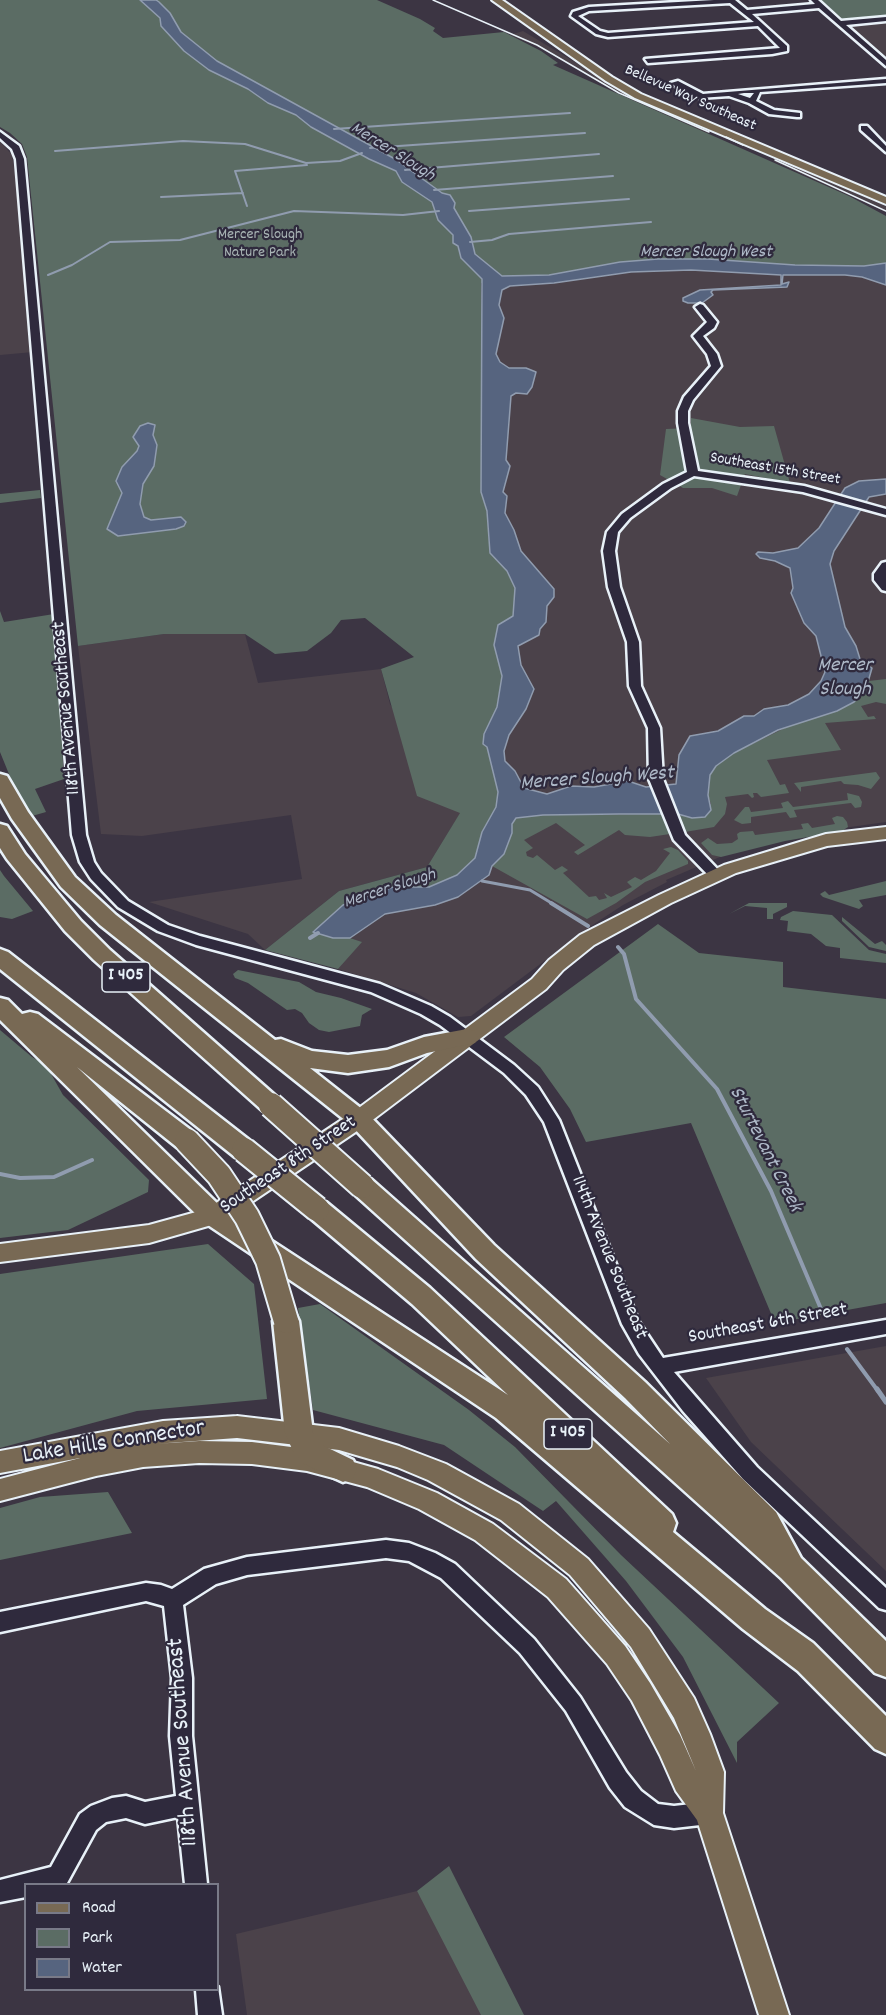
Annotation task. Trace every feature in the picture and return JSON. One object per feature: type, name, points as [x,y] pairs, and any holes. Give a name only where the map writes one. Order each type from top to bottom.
[{"type":"highway","points":[[0,780],[19,814],[68,882],[108,920],[359,1119],[485,1252],[635,1390],[766,1521],[791,1568]]},
{"type":"highway","name":"I 405","points":[[0,831],[17,859],[73,926],[102,955],[791,1568],[886,1662]]},
{"type":"highway","name":"I 405","points":[[0,957],[244,1150],[421,1296],[813,1664],[886,1738]]},
{"type":"highway","points":[[0,998],[125,1090],[187,1141],[207,1160],[233,1194],[247,1216],[268,1260],[286,1321],[298,1424],[303,1442],[314,1455],[343,1469]]},
{"type":"highway","points":[[0,1006],[214,1216],[506,1409],[754,1619],[813,1664]]},
{"type":"highway","points":[[224,1013],[296,1055],[330,1063],[369,1063],[424,1045],[467,1037]]},
{"type":"main road","name":"Bellevue Way Southeast","points":[[496,0],[609,79],[638,96],[886,199]]},
{"type":"main road","name":"Bellevue Way Southeast","points":[[504,0],[643,94],[886,199]]},
{"type":"main road","points":[[534,27],[550,32]]},
{"type":"main road","name":"Southeast 8th Street","points":[[0,1253],[130,1237],[214,1216],[359,1119],[539,984],[569,970],[600,947],[622,922],[665,898],[716,874],[826,840],[886,833]]},
{"type":"main road","name":"Southeast 8th Street","points":[[788,853],[886,841]]},
{"type":"main road","name":"Lake Hills Connector","points":[[0,1462],[164,1432],[298,1424],[437,1472],[510,1512],[579,1567],[640,1638],[684,1708],[710,1772],[709,1813]]},
{"type":"main road","name":"Lake Hills Connector","points":[[0,1490],[96,1465],[172,1453],[227,1451],[306,1460],[396,1486],[455,1515],[501,1544],[557,1588],[616,1655],[641,1692],[670,1745],[686,1781],[709,1813]]},
{"type":"main road","points":[[709,1813],[774,2015]]},
{"type":"street","points":[[814,0],[886,64]]},
{"type":"street","points":[[648,61],[782,51],[784,48],[760,24],[732,1],[577,11],[574,15],[598,33],[608,35],[760,24]]},
{"type":"street","points":[[746,12],[821,6]]},
{"type":"street","points":[[840,23],[886,20]]},
{"type":"street","points":[[675,83],[702,96],[729,94],[744,90],[886,81]]},
{"type":"street","points":[[752,101],[762,90]]},
{"type":"street","points":[[729,94],[752,101],[772,112],[797,116]]},
{"type":"street","points":[[864,128],[886,150]]},
{"type":"street","name":"118th Avenue Southeast","points":[[0,134],[13,144],[20,159],[43,401],[79,835],[87,862],[111,894],[134,912],[163,928],[196,940],[383,991],[426,1010],[467,1037]]},
{"type":"street","points":[[700,307],[712,322],[711,326],[699,336],[712,354],[716,366],[688,399],[683,411],[693,473],[637,507],[619,523],[613,532],[609,551],[614,587],[633,642],[635,686],[654,728],[656,779],[683,843],[716,874]]},
{"type":"street","name":"Southeast 15th Street","points":[[693,473],[750,480],[826,495],[886,512]]},
{"type":"street","points":[[886,565],[880,574],[880,580],[886,588]]},
{"type":"street","name":"114th Avenue Southeast","points":[[467,1037],[509,1069],[532,1091],[551,1120],[631,1324],[658,1367],[750,1473],[886,1601]]},
{"type":"street","name":"Southeast 6th Street","points":[[658,1367],[886,1327]]},
{"type":"street","points":[[0,1622],[146,1592],[161,1594],[173,1600],[211,1576],[247,1566],[386,1549],[409,1552],[428,1559],[448,1571],[527,1646],[573,1704],[618,1780],[633,1799],[654,1814],[674,1817],[709,1813]]},
{"type":"street","name":"118th Avenue Southeast","points":[[173,1600],[182,1678],[181,1736],[196,1883]]},
{"type":"street","points":[[36,1883],[59,1875],[88,1822],[99,1814],[112,1809],[126,1808],[145,1813],[189,1804]]},
{"type":"street","points":[[0,1891],[24,1886]]},
{"type":"street","points":[[207,1991],[210,2015]]},
{"type":"shaded area","points":[[886,21],[886,58],[848,24]]},
{"type":"shaded area","points":[[523,31],[630,95],[713,131],[707,133],[624,96],[546,50],[510,35]]},
{"type":"shaded area","points":[[0,141],[12,155],[18,193],[33,352],[0,355]]},
{"type":"shaded area","points":[[779,159],[878,202],[886,206],[886,212],[773,161]]},
{"type":"shaded area","points":[[638,266],[886,269],[886,822],[793,835],[727,854],[666,880],[667,882],[623,905],[591,926],[471,1016],[458,1017],[416,993],[338,969],[361,942],[350,938],[385,914],[435,905],[458,897],[489,875],[499,501],[491,347],[502,290],[510,286]]},
{"type":"shaded area","points":[[164,634],[245,634],[258,683],[381,669],[390,704],[461,812],[427,867],[339,891],[265,950],[248,934],[149,902],[302,879],[291,815],[142,836],[101,834],[78,646]]},
{"type":"shaded area","points":[[886,1346],[886,1571],[751,1442],[706,1378]]},
{"type":"shaded area","points":[[417,1891],[494,2015],[247,2015],[236,1934]]},
{"type":"green space","name":"Mercer Slough Nature Park","points":[[0,0],[377,0],[420,19],[435,28],[433,31],[443,38],[504,32],[541,51],[558,63],[553,65],[849,196],[886,216],[886,269],[638,266],[481,283],[484,412],[483,499],[487,511],[490,553],[507,571],[515,588],[513,616],[498,625],[494,645],[502,676],[497,707],[484,734],[498,792],[496,807],[482,832],[475,858],[457,875],[429,887],[393,887],[313,931],[333,938],[350,938],[362,942],[338,969],[265,950],[339,891],[427,867],[460,813],[417,796],[381,669],[414,657],[365,618],[341,620],[331,633],[307,651],[275,654],[245,634],[164,634],[78,646],[27,157],[22,144],[0,127]]},
{"type":"green space","points":[[821,0],[886,0],[886,18],[844,21]]},
{"type":"green space","points":[[691,418],[740,427],[774,426],[790,483],[745,474],[737,496],[712,488],[683,488],[660,475],[666,429],[691,428]]},
{"type":"green space","points":[[40,490],[41,498],[0,503],[0,494]]},
{"type":"green space","points":[[0,611],[4,622],[54,614],[64,779],[35,789],[46,812],[32,816],[11,779],[0,752]]},
{"type":"green space","points":[[886,679],[886,704],[876,702],[861,706],[868,717],[874,716],[876,719],[825,723],[841,750],[767,760],[780,785],[785,784],[789,793],[761,797],[753,793],[752,798],[748,794],[725,797],[727,804],[725,814],[714,827],[685,832],[678,814],[711,804],[708,795],[710,775],[716,766],[734,753],[791,725],[869,681]]},
{"type":"green space","points":[[876,772],[880,778],[871,789],[844,784],[841,781],[801,787],[801,792],[794,783]]},
{"type":"green space","points":[[847,793],[859,796],[862,802],[861,807],[855,808],[851,803],[794,810],[797,817],[790,818],[786,812],[751,817],[751,823],[742,824],[734,820],[745,807],[749,807],[751,812],[783,808],[781,803],[788,801],[793,807],[848,800]]},
{"type":"green space","points":[[661,814],[670,834],[650,837],[625,835],[619,830],[578,855],[574,852],[585,845],[556,823],[524,840],[533,848],[526,852],[527,856],[533,858],[537,855],[555,870],[562,866],[568,870],[563,873],[589,897],[596,896],[599,900],[607,898],[604,893],[611,897],[632,887],[627,882],[635,877],[641,880],[656,871],[670,853],[663,849],[671,847],[678,850],[688,861],[688,864],[645,882],[616,903],[587,919],[492,866],[512,833],[512,824],[516,818],[543,815]]},
{"type":"green space","points":[[843,817],[847,822],[848,827],[842,831],[785,841],[721,857],[712,855],[701,843],[708,838],[717,844],[732,843],[738,839],[737,834],[740,832],[753,831],[755,835],[803,829],[801,824],[808,823],[812,828],[835,824],[832,818]]},
{"type":"green space","points":[[0,870],[33,911],[12,919],[0,917]]},
{"type":"green space","points":[[886,881],[886,895],[859,900],[863,906],[859,909],[820,894],[825,891],[829,895]]},
{"type":"green space","points":[[749,903],[787,903],[787,907],[773,914],[773,919],[767,919],[767,908],[745,906],[729,914]]},
{"type":"green space","points":[[793,911],[832,915],[869,950],[886,954],[886,963],[840,958],[840,948],[826,946],[811,934],[787,931],[788,921],[780,920],[781,917]]},
{"type":"green space","points":[[842,917],[875,944],[882,941],[886,945],[886,951],[869,947],[842,921]]},
{"type":"green space","points":[[658,924],[699,953],[783,962],[783,987],[886,999],[886,1303],[775,1323],[691,1123],[586,1142],[570,1109],[540,1067],[504,1037]]},
{"type":"green space","points":[[238,970],[299,982],[316,992],[372,1009],[362,1015],[360,1026],[329,1032],[319,1030],[309,1023],[302,1013],[295,1009],[287,1010],[248,983],[235,978],[233,974]]},
{"type":"green space","points":[[0,1030],[32,1057],[46,1065],[63,1095],[149,1180],[148,1192],[68,1230],[0,1238]]},
{"type":"green space","points":[[208,1244],[254,1284],[267,1399],[137,1411],[0,1448],[0,1274]]},
{"type":"green space","points":[[320,1304],[469,1410],[515,1447],[621,1555],[779,1703],[737,1742],[737,1763],[683,1657],[626,1581],[556,1501],[543,1511],[444,1445],[313,1410],[298,1308]]},
{"type":"green space","points":[[108,1492],[132,1533],[0,1560],[0,1508],[40,1497]]},
{"type":"green space","points":[[449,1866],[524,2015],[481,2015],[417,1891]]},
{"type":"water","name":"Mercer Slough","points":[[140,0],[159,2],[170,13],[181,32],[217,61],[395,159],[442,193],[450,195],[455,203],[454,208],[471,237],[475,254],[502,276],[549,275],[620,262],[658,259],[708,259],[795,265],[864,266],[886,263],[886,285],[862,277],[845,275],[783,275],[782,284],[789,282],[787,287],[713,290],[711,292],[713,295],[702,303],[688,303],[683,301],[683,298],[700,290],[781,285],[781,275],[691,270],[631,272],[554,283],[510,286],[502,290],[499,305],[504,318],[496,354],[500,362],[509,368],[526,368],[536,372],[532,387],[527,394],[516,393],[511,396],[506,460],[510,466],[503,492],[507,496],[505,513],[521,551],[554,589],[554,597],[547,606],[546,622],[540,629],[539,635],[518,646],[521,665],[534,689],[526,709],[509,735],[504,751],[505,761],[515,771],[524,788],[547,794],[571,786],[594,787],[628,781],[646,787],[676,784],[679,755],[690,736],[718,731],[744,716],[754,716],[764,709],[788,705],[809,694],[821,681],[825,672],[816,636],[804,623],[791,593],[793,588],[790,568],[775,561],[760,558],[756,554],[798,548],[819,528],[845,488],[859,481],[886,479],[886,494],[869,497],[834,551],[830,564],[845,627],[856,646],[860,659],[872,668],[866,689],[854,702],[837,711],[778,730],[734,753],[716,766],[710,775],[708,795],[711,810],[705,817],[692,818],[678,814],[619,814],[543,815],[516,818],[512,824],[512,833],[504,854],[492,866],[489,875],[458,897],[435,905],[385,914],[350,938],[333,938],[313,932],[343,905],[393,887],[429,887],[457,875],[475,858],[482,832],[496,807],[498,792],[487,747],[483,744],[484,734],[497,707],[502,676],[494,645],[498,625],[513,616],[515,588],[507,571],[490,553],[487,511],[481,492],[482,279],[461,258],[458,246],[453,243],[453,235],[438,220],[432,202],[402,182],[396,171],[369,159],[311,127],[296,115],[268,103],[248,89],[209,70],[184,51],[161,26],[160,18]]},
{"type":"water","points":[[148,423],[155,425],[153,435],[157,445],[154,466],[143,484],[140,504],[144,517],[151,520],[181,517],[186,522],[184,526],[176,529],[118,536],[107,529],[122,493],[116,481],[122,467],[139,446],[133,437],[140,426]]},
{"type":"waterway","points":[[334,129],[570,113]]},
{"type":"waterway","points":[[370,148],[585,133]]},
{"type":"waterway","points":[[55,151],[183,141],[245,144],[306,163],[340,161],[362,153]]},
{"type":"waterway","points":[[405,170],[599,154]]},
{"type":"waterway","points":[[243,193],[235,171],[307,165]]},
{"type":"waterway","points":[[434,190],[613,176]]},
{"type":"waterway","points":[[161,197],[243,193]]},
{"type":"waterway","points":[[243,193],[247,206]]},
{"type":"waterway","points":[[469,211],[629,199]]},
{"type":"waterway","points":[[48,275],[72,265],[110,242],[180,240],[294,211],[403,215],[439,211]]},
{"type":"waterway","points":[[470,242],[492,240],[509,234],[651,222]]},
{"type":"waterway","name":"Sturtevant Creek","points":[[482,881],[530,890],[553,904]]},
{"type":"waterway","name":"Sturtevant Creek","points":[[551,903],[588,926]]},
{"type":"waterway","points":[[310,938],[318,933]]},
{"type":"waterway","name":"Sturtevant Creek","points":[[618,947],[624,954],[636,999],[717,1089],[771,1191],[821,1309],[830,1317]]},
{"type":"waterway","points":[[0,1174],[20,1178],[54,1177],[92,1160]]},
{"type":"waterway","name":"Sturtevant Creek","points":[[847,1349],[878,1391]]},
{"type":"waterway","name":"Sturtevant Creek","points":[[877,1389],[886,1402]]},
{"type":"tram line","points":[[433,0],[537,45],[619,93],[709,132]]},
{"type":"tram line","points":[[726,137],[743,145]]},
{"type":"tram line","points":[[775,160],[886,211]]},
{"type":"water label","name":"Mercer Slough West","points":[[706,254]]},
{"type":"water label","name":"Mercer Slough West","points":[[597,780]]}]
